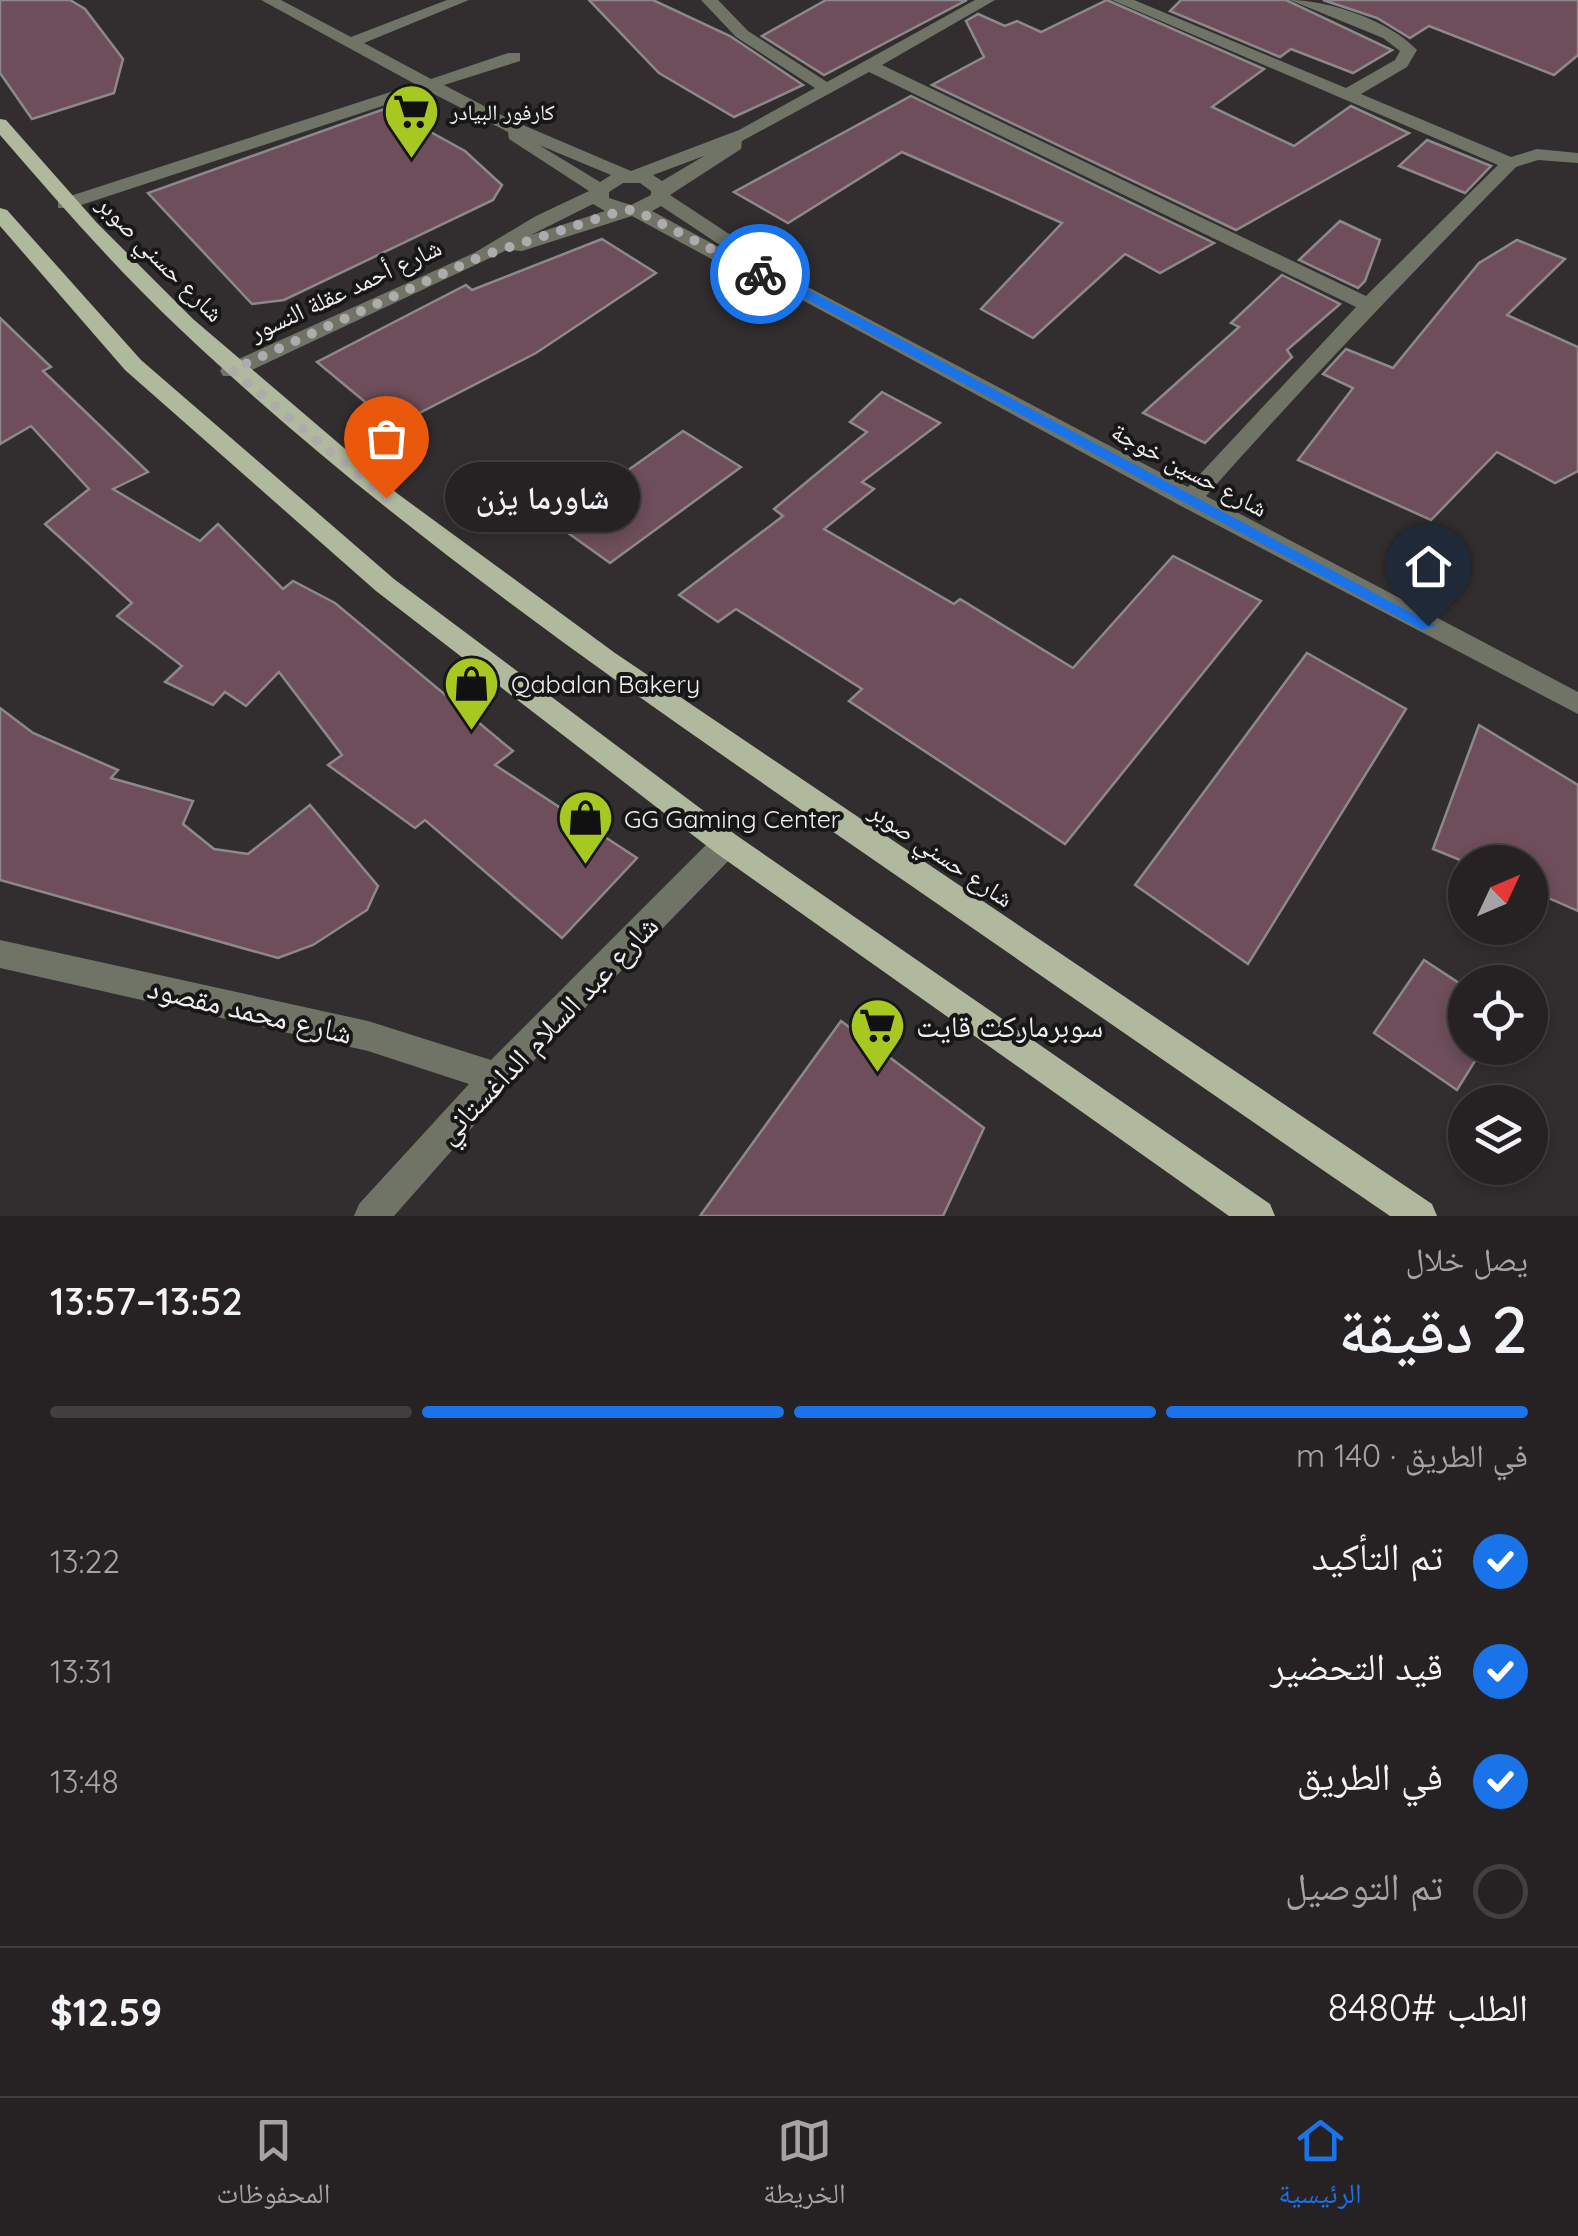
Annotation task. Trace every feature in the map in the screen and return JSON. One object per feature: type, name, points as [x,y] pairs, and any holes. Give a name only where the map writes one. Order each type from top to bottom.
[{"type":"main road","name":"شارع حسني صوبر","points":[[0,124],[65,204],[133,277],[232,370],[440,541],[574,638],[1420,1216]]},
{"type":"main road","points":[[0,214],[133,365],[385,584],[726,844],[1258,1216]]},
{"type":"street","points":[[269,0],[504,124],[631,176],[745,134],[987,0]]},
{"type":"street","points":[[350,43],[461,0]]},
{"type":"street","points":[[708,0],[742,34],[824,87]]},
{"type":"street","points":[[1120,0],[1510,163]]},
{"type":"street","points":[[1298,0],[1407,46],[1410,54],[1402,63],[1349,94]]},
{"type":"street","points":[[65,204],[514,57]]},
{"type":"street","points":[[868,64],[1372,307]]},
{"type":"street","points":[[504,124],[542,156],[599,192]]},
{"type":"street","points":[[661,193],[720,156],[745,134]]},
{"type":"street","points":[[1188,500],[1318,358],[1510,163],[1537,154],[1578,158]]},
{"type":"street","name":"شارع أحمد عقلة النسور","points":[[232,370],[482,256],[599,192],[610,181],[631,176]]},
{"type":"street","name":"شارع حسين خوجة","points":[[631,176],[652,180],[661,193],[778,279]]},
{"type":"street","name":"شارع حسين خوجة","points":[[599,192],[606,205],[629,210],[738,265],[778,279],[1188,500],[1574,695]]},
{"type":"street","name":"شارع أحمد عقلة النسور","points":[[482,256],[629,210],[661,193]]},
{"type":"street","name":"شارع عبد السلام الداغستاني","points":[[371,1216],[496,1078],[726,844]]},
{"type":"street","name":"شارع محمد مقصود","points":[[0,954],[368,1036],[496,1078]]},
{"type":"building","points":[[0,0],[70,0],[85,9],[123,59],[114,93],[32,119],[0,73]]},
{"type":"building","points":[[589,0],[653,0],[730,36],[803,85],[734,117],[659,73]]},
{"type":"building","points":[[826,0],[967,0],[824,75],[762,36]]},
{"type":"building","points":[[1107,0],[1264,69],[1212,107],[1294,146],[1351,106],[1409,133],[1236,230],[932,85],[984,57],[966,21],[978,14],[1005,26],[1017,21],[1041,32]]},
{"type":"building","points":[[1181,0],[1286,0],[1392,50],[1353,73],[1291,49],[1280,57],[1170,11]]},
{"type":"building","points":[[1323,0],[1578,0],[1578,55],[1554,75],[1429,26],[1410,38],[1377,18]]},
{"type":"building","points":[[911,96],[1214,243],[1160,273],[1125,254],[1033,338],[981,309],[1062,223],[902,152],[788,223],[734,192]]},
{"type":"building","points":[[387,108],[465,151],[502,185],[493,200],[284,300],[252,304],[148,193]]},
{"type":"building","points":[[1427,140],[1491,166],[1465,193],[1399,166]]},
{"type":"building","points":[[1340,221],[1380,240],[1365,281],[1358,288],[1299,260]]},
{"type":"building","points":[[602,239],[656,273],[536,353],[394,426],[317,362],[466,285],[472,290]]},
{"type":"building","points":[[1517,240],[1565,259],[1507,315],[1578,347],[1578,471],[1555,483],[1497,452],[1431,520],[1298,460],[1353,388],[1323,374],[1346,349],[1393,368],[1479,263]]},
{"type":"building","points":[[1282,275],[1340,304],[1287,350],[1292,357],[1205,443],[1143,413],[1239,327],[1231,323]]},
{"type":"building","points":[[0,318],[51,367],[43,371],[148,472],[113,489],[200,541],[218,524],[283,589],[293,581],[335,603],[513,751],[495,765],[637,858],[562,938],[425,820],[415,828],[328,765],[342,755],[279,672],[246,706],[225,692],[213,705],[165,682],[182,666],[117,616],[132,603],[45,524],[89,489],[31,426],[0,444]]},
{"type":"building","points":[[882,392],[940,423],[862,482],[874,489],[824,529],[954,604],[960,599],[1073,668],[1173,556],[1261,601],[1065,844],[849,701],[862,689],[736,609],[718,622],[679,595],[783,516],[774,509],[867,432],[850,422]]},
{"type":"building","points":[[683,431],[741,467],[610,563],[554,523]]},
{"type":"building","points":[[1307,653],[1406,709],[1248,964],[1135,885]]},
{"type":"building","points":[[0,708],[33,733],[118,770],[111,778],[193,801],[183,824],[214,849],[248,854],[310,805],[378,886],[367,910],[313,945],[278,958],[0,880]]},
{"type":"building","points":[[1479,725],[1578,785],[1578,911],[1548,898],[1548,845],[1448,845],[1448,855],[1433,849]]},
{"type":"building","points":[[1424,960],[1448,976],[1448,1065],[1472,1065],[1460,1085],[1450,1085],[1374,1033]]},
{"type":"building","points":[[841,1021],[984,1128],[943,1216],[700,1216]]},
{"type":"way so far","points":[[386,498],[232,370],[482,256],[591,224],[624,210],[635,210],[687,240],[760,274]]},
{"type":"place","name":"كارفور البيادر","points":[[411,161]]},
{"type":"place","name":"شاورما يزن","points":[[386,498]]},
{"type":"place","name":"Qabalan Bakery","points":[[472,732]]},
{"type":"place","name":"GG Gaming Center","points":[[585,867]]},
{"type":"place","name":"سوبرماركت قايت","points":[[877,1075]]},
{"type":"route","points":[[760,274],[778,279],[1428,626]]}]
